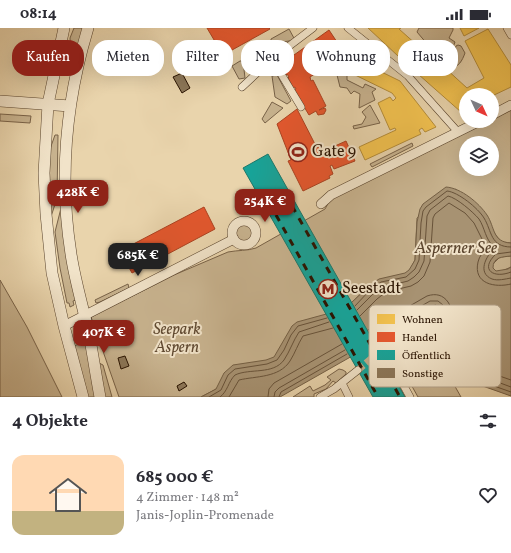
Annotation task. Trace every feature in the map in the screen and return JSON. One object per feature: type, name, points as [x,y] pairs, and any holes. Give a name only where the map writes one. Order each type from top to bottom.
[{"type":"street","points":[[64,28],[48,104],[44,173],[46,214],[52,274],[83,397]]},
{"type":"street","points":[[88,28],[70,106],[64,188],[71,255],[100,397]]},
{"type":"street","points":[[294,42],[313,28]]},
{"type":"street","points":[[507,28],[511,35]]},
{"type":"street","points":[[350,29],[408,76],[458,132]]},
{"type":"street","points":[[242,87],[254,76]]},
{"type":"street","points":[[282,76],[300,108]]},
{"type":"street","points":[[0,101],[70,106]]},
{"type":"street","points":[[499,111],[511,105]]},
{"type":"street","points":[[320,204],[331,195],[466,128]]},
{"type":"street","points":[[64,326],[234,239]]},
{"type":"street","points":[[320,397],[342,383],[358,370]]},
{"type":"street","points":[[342,383],[349,397]]},
{"type":"street","points":[[404,387],[410,397]]},
{"type":"green space","points":[[74,28],[83,28],[80,40],[70,40]]},
{"type":"green space","points":[[419,28],[453,28],[449,38],[452,40],[424,40],[417,32]]},
{"type":"green space","points":[[289,29],[295,40],[271,40]]},
{"type":"green space","points":[[458,45],[461,46],[465,53],[458,64]]},
{"type":"green space","points":[[241,61],[241,76],[245,76],[245,78],[239,79],[233,65]]},
{"type":"green space","points":[[272,76],[278,76],[291,101],[287,104],[275,97]]},
{"type":"green space","points":[[337,76],[347,76],[347,80],[363,88],[365,84],[376,89],[372,92],[375,100],[359,108],[360,94],[354,91],[351,94],[347,88],[340,87]]},
{"type":"green space","points":[[272,102],[283,108],[265,123],[262,119]]},
{"type":"green space","points":[[370,105],[380,123],[354,129],[353,126],[362,124],[366,117],[362,112]]},
{"type":"green space","name":"Seepark Aspern","points":[[511,110],[511,243],[502,242],[469,198],[455,189],[417,218],[415,260],[408,274],[378,280],[350,304],[283,354],[201,397],[119,397],[91,317],[174,275],[228,252],[256,248],[325,209],[330,200],[475,128],[499,128],[499,116]]},
{"type":"green space","points":[[0,114],[31,116],[30,123],[0,121]]},
{"type":"green space","points":[[55,135],[58,135],[57,198],[49,223],[48,206],[50,149]]},
{"type":"green space","points":[[412,143],[413,146],[372,167],[370,164]]},
{"type":"green space","points":[[61,208],[76,300],[73,301],[74,305],[70,307],[69,303],[67,303],[60,268],[55,232]]},
{"type":"green space","points":[[244,225],[251,230],[252,233],[247,240],[244,241],[237,236],[236,233],[241,226]]},
{"type":"green space","points":[[511,256],[511,267],[493,275],[490,259],[493,264],[500,257]]},
{"type":"green space","points":[[0,280],[27,327],[62,397],[0,397]]},
{"type":"green space","points":[[128,284],[129,288],[96,303],[95,300]]},
{"type":"green space","points":[[87,342],[97,397],[88,397],[73,346]]},
{"type":"green space","points":[[99,363],[103,365],[112,397],[104,397]]},
{"type":"green space","points":[[339,369],[346,372],[346,374],[336,383],[333,381],[326,389],[314,394],[314,397],[293,397],[310,386],[313,391],[325,385],[331,380],[327,377]]},
{"type":"green space","points":[[412,387],[455,387],[461,397],[418,397]]},
{"type":"water","name":"Asperner See","points":[[446,187],[458,190],[474,201],[487,215],[497,237],[500,240],[511,243],[511,256],[501,257],[496,260],[493,264],[493,268],[496,271],[511,267],[511,396],[486,387],[501,387],[501,305],[369,305],[369,346],[280,397],[201,397],[216,389],[224,373],[233,365],[266,360],[274,357],[292,326],[297,322],[341,310],[379,279],[405,273],[409,270],[415,260],[417,222],[420,209],[423,204]]},
{"type":"building: Wohnen","points":[[368,28],[401,28],[399,29],[411,40],[398,40],[398,56],[390,49],[390,40],[381,40]]},
{"type":"building: Wohnen","points":[[460,28],[479,28],[464,36]]},
{"type":"building: Wohnen","points":[[488,29],[511,65],[511,87],[499,93],[499,88],[467,88],[484,78],[465,41]]},
{"type":"building: Wohnen","points":[[357,76],[390,76],[400,81],[436,127],[425,132],[422,128],[419,130],[421,134],[365,160],[359,147],[396,130],[395,128],[390,130],[378,103],[390,97],[393,101],[396,98],[392,93]]},
{"type":"building: Wohnen","points":[[420,76],[454,76],[467,88],[459,88],[459,110]]},
{"type":"building: Handel","points":[[207,28],[270,29],[250,40],[241,40],[241,45],[233,49],[233,40],[214,40]]},
{"type":"building: Handel","points":[[329,30],[336,40],[315,40]]},
{"type":"building: Handel","points":[[302,49],[302,76],[312,76],[310,77],[311,81],[313,80],[326,106],[319,110],[325,108],[326,110],[324,114],[318,115],[316,111],[309,115],[294,90],[296,89],[295,87],[293,88],[288,78],[288,76],[294,76],[294,55]]},
{"type":"building: Handel","points":[[297,109],[317,148],[321,146],[325,153],[327,151],[326,150],[346,141],[355,161],[334,169],[332,165],[330,166],[333,174],[329,176],[330,178],[303,191],[288,161],[291,160],[277,124]]},
{"type":"building: Handel","points":[[204,207],[215,229],[132,273],[120,251]]},
{"type":"building: Öffentlich","points":[[268,154],[369,333],[369,387],[399,387],[405,397],[373,397],[243,168]]},
{"type":"building: Sonstige","points":[[184,76],[190,88],[182,93],[173,77]]},
{"type":"building: Sonstige","points":[[125,356],[129,366],[121,369],[118,358]]},
{"type":"building: Sonstige","points":[[184,382],[187,386],[179,391],[177,386]]},
{"type":"tunnel","points":[[358,370],[369,361]]},
{"type":"railway","points":[[292,206],[369,342]]},
{"type":"railway","points":[[276,215],[369,381]]},
{"type":"railway","points":[[372,387],[378,397]]},
{"type":"railway","points":[[394,387],[400,397]]},
{"type":"place","name":"Gate 9","points":[[298,152]]},
{"type":"place","name":"Seestadt","points":[[328,289]]}]
